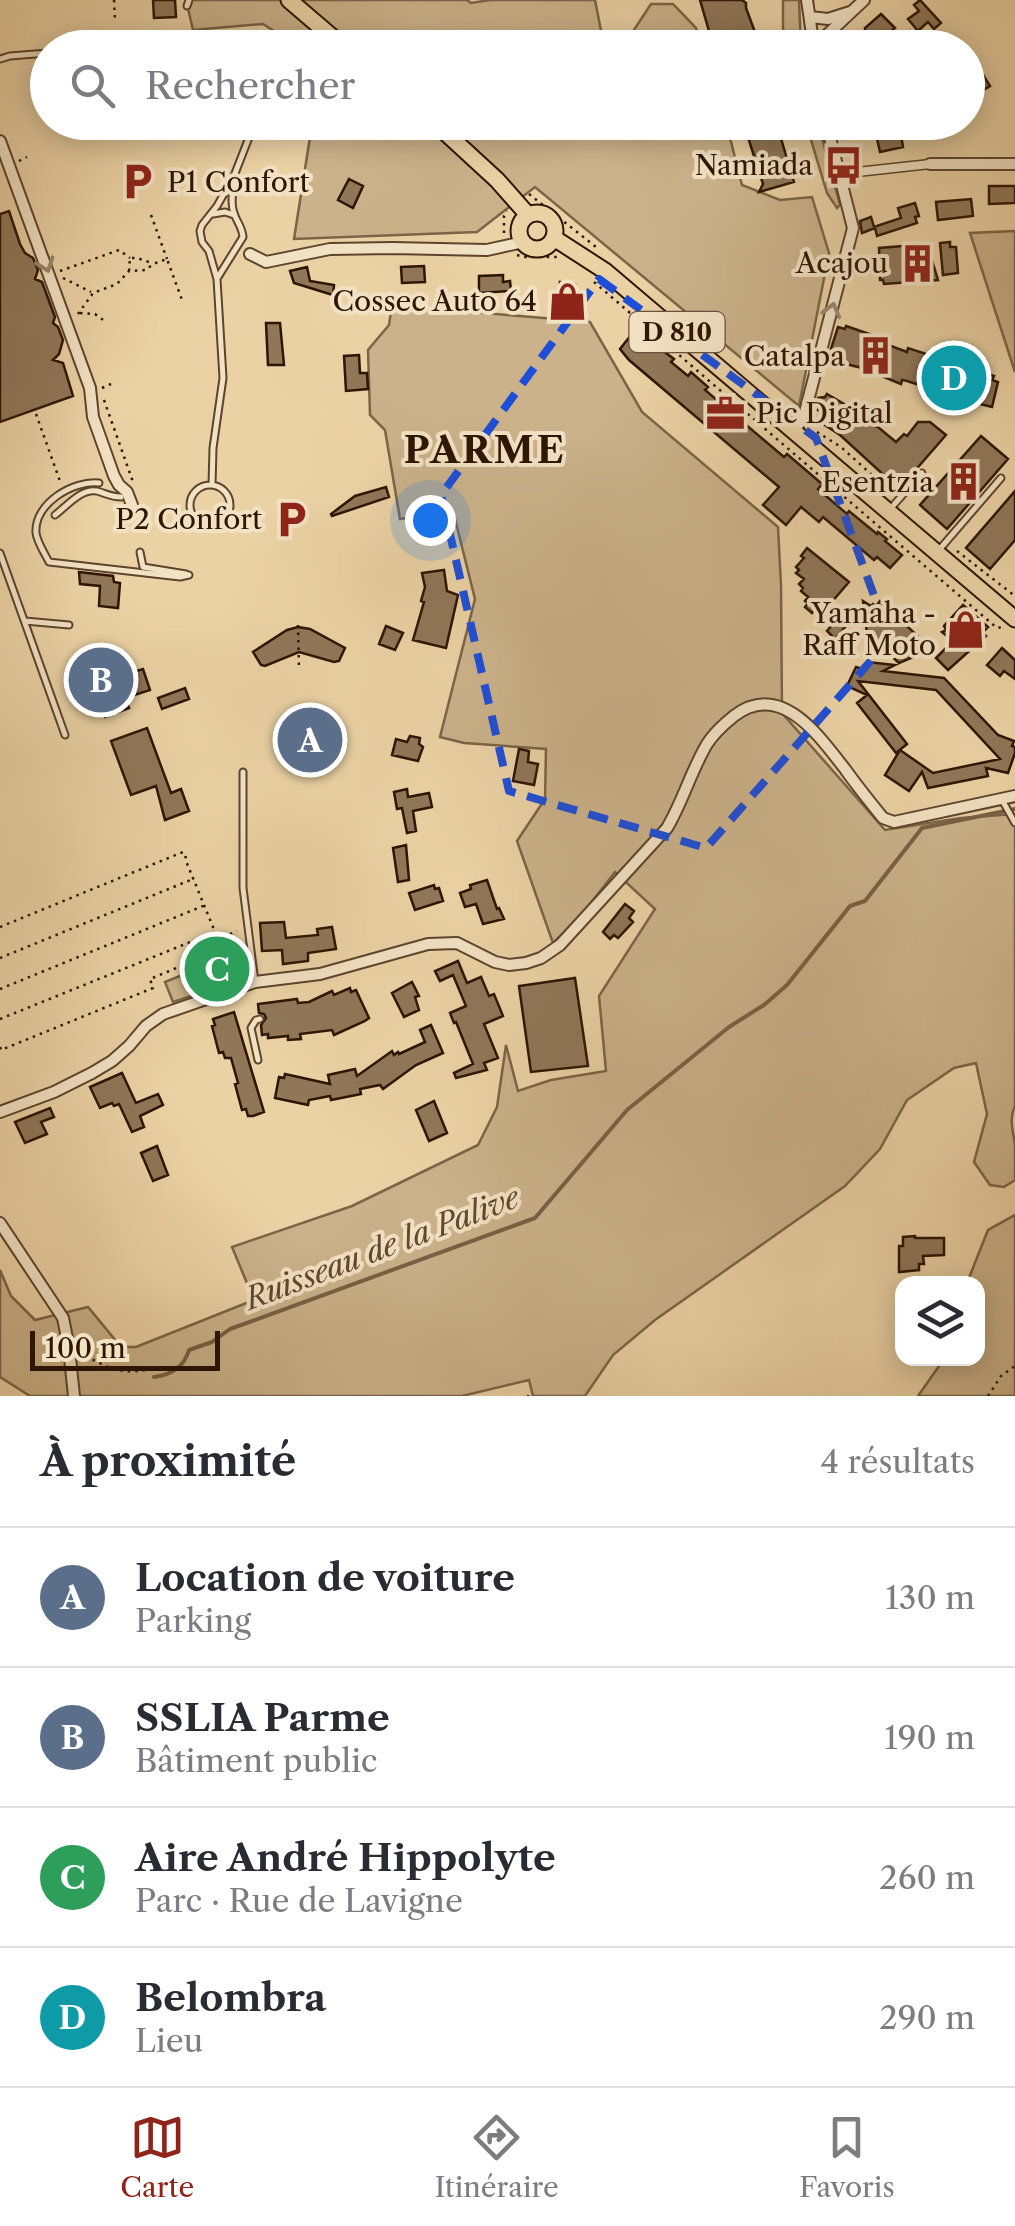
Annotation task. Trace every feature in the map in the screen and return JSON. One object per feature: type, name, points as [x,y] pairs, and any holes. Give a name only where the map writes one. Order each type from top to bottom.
[{"type":"main road","points":[[289,0],[324,30]]},
{"type":"main road","points":[[454,140],[528,215]]},
{"type":"main road","points":[[535,212],[547,215],[554,224],[554,238],[548,246],[518,248],[521,222],[535,212]]},
{"type":"main road","name":"D 810","points":[[554,238],[604,270],[793,433],[894,506],[1015,619]]},
{"type":"street","points":[[807,0],[812,30]]},
{"type":"street","points":[[832,30],[864,0]]},
{"type":"street","points":[[810,17],[828,19],[852,12]]},
{"type":"street","points":[[793,433],[804,416],[853,228],[830,140]]},
{"type":"street","points":[[0,141],[54,272],[90,388],[93,416],[114,476],[132,505]]},
{"type":"street","points":[[839,174],[930,164],[1015,164]]},
{"type":"street","points":[[250,254],[266,262],[330,249],[518,248]]},
{"type":"street","points":[[0,1112],[92,1073],[112,1061],[146,1026],[164,1014],[255,982],[320,974],[428,944],[458,943],[495,962],[508,964],[541,958],[560,944],[666,828],[708,743],[722,726],[756,706],[770,704],[785,709],[816,732],[883,818],[894,822],[1015,796]]},
{"type":"street","points":[[0,1224],[63,1318],[74,1396]]},
{"type":"lane","points":[[0,59],[30,54]]},
{"type":"lane","points":[[212,485],[223,378],[218,279],[200,231],[234,176],[248,140]]},
{"type":"lane","points":[[218,279],[225,254],[240,244],[243,230],[234,215],[234,176]]},
{"type":"lane","points":[[210,215],[234,215]]},
{"type":"lane","points":[[240,244],[250,254]]},
{"type":"lane","points":[[208,251],[225,254]]},
{"type":"lane","points":[[894,506],[922,473]]},
{"type":"lane","points":[[941,548],[1001,478]]},
{"type":"lane","points":[[99,483],[76,485],[46,506],[38,517],[36,533],[49,562],[188,575],[143,567],[140,552]]},
{"type":"lane","points":[[212,485],[226,492],[230,509],[224,520],[210,525],[196,520],[190,506],[196,491],[212,485]]},
{"type":"lane","points":[[55,516],[84,492],[121,497]]},
{"type":"lane","points":[[0,553],[65,735]]},
{"type":"lane","points":[[25,621],[68,625]]},
{"type":"lane","points":[[243,772],[243,888],[255,982]]},
{"type":"lane","points":[[1002,801],[1015,824]]},
{"type":"lane","points":[[258,1060],[251,1028],[260,1018]]},
{"type":"path","points":[[114,0],[115,20]]},
{"type":"path","points":[[19,160],[27,157]]},
{"type":"path","points":[[504,236],[504,216],[508,211]]},
{"type":"path","points":[[151,215],[182,300]]},
{"type":"path","points":[[518,248],[524,257],[560,257]]},
{"type":"path","points":[[54,272],[120,250],[130,258],[153,264]]},
{"type":"path","points":[[129,272],[130,258]]},
{"type":"path","points":[[68,327],[93,293],[117,284],[129,272],[146,270],[166,259]]},
{"type":"path","points":[[54,272],[93,293]]},
{"type":"path","points":[[586,275],[998,628]]},
{"type":"path","points":[[78,312],[95,314],[106,322]]},
{"type":"path","points":[[100,388],[111,384]]},
{"type":"path","points":[[36,414],[64,492]]},
{"type":"path","points":[[818,432],[879,479],[894,506]]},
{"type":"path","points":[[941,548],[969,558],[1015,596]]},
{"type":"path","points":[[298,625],[299,670]]},
{"type":"path","points":[[0,928],[185,851],[222,950],[150,979],[154,988],[1,1050],[0,1047]]},
{"type":"path","points":[[0,958],[194,879]]},
{"type":"path","points":[[0,989],[204,906]]},
{"type":"path","points":[[223,937],[248,927]]},
{"type":"path","points":[[0,1020],[215,932]]},
{"type":"path","points":[[69,1348],[115,1371],[146,1370]]},
{"type":"path","points":[[988,1396],[1001,1376],[1015,1366]]},
{"type":"highlighted area","points":[[599,279],[816,438],[890,639],[706,848],[509,791],[441,495]]},
{"type":"shaded area","points":[[186,0],[595,0],[601,30],[272,30],[263,24],[193,30]]},
{"type":"shaded area","points":[[783,0],[799,0],[800,30],[783,28]]},
{"type":"shaded area","points":[[651,4],[673,4],[696,28],[634,30]]},
{"type":"shaded area","points":[[310,140],[731,140],[742,185],[780,200],[812,197],[829,253],[799,406],[535,187],[477,232],[294,239]]},
{"type":"shaded area","points":[[811,140],[823,140],[840,205],[837,208],[827,193]]},
{"type":"shaded area","points":[[1015,231],[1015,372],[970,233]]},
{"type":"shaded area","points":[[392,305],[590,322],[642,412],[778,527],[782,713],[885,830],[1015,814],[1015,1180],[1004,1187],[990,1185],[974,1162],[987,1114],[976,1063],[954,1068],[907,1100],[880,1149],[845,1186],[655,1320],[613,1355],[585,1396],[533,1396],[529,1380],[462,1396],[30,1396],[0,1377],[0,1270],[11,1296],[35,1320],[88,1307],[121,1347],[136,1347],[254,1300],[232,1247],[352,1206],[478,1145],[497,1107],[506,1045],[518,1091],[551,1080],[606,1071],[599,996],[655,909],[615,872],[579,918],[553,943],[517,841],[545,799],[546,749],[464,743],[440,737],[475,599],[453,511],[400,519],[385,430],[370,415],[368,350],[389,325]]},
{"type":"shaded area","points":[[232,955],[240,980],[173,1002],[165,982]]},
{"type":"shaded area","points":[[1015,1215],[1015,1396],[918,1396],[939,1366],[985,1366],[985,1276],[970,1276],[988,1230]]},
{"type":"building","points":[[153,0],[175,0],[176,17],[154,18]]},
{"type":"building","points":[[700,0],[746,3],[754,30],[709,30]]},
{"type":"building","points":[[920,0],[941,23],[934,29],[928,22],[917,30],[908,19],[919,11],[914,5]]},
{"type":"building","points":[[881,14],[895,28],[865,30]]},
{"type":"building","points":[[749,140],[781,140],[794,182],[759,192],[763,184]]},
{"type":"building","points":[[877,140],[902,140],[903,147],[880,152]]},
{"type":"building","points":[[349,179],[363,186],[353,208],[338,200]]},
{"type":"building","points":[[989,186],[1015,186],[1015,203],[989,204]]},
{"type":"building","points":[[971,199],[973,216],[938,220],[936,202]]},
{"type":"building","points":[[915,203],[917,223],[877,236],[875,228],[862,233],[860,221],[871,217],[874,227],[901,218],[898,208]]},
{"type":"building","points":[[9,211],[20,244],[33,258],[38,270],[35,279],[42,282],[55,317],[53,323],[63,340],[53,360],[63,363],[73,396],[0,422],[0,214]]},
{"type":"building","points":[[950,242],[950,247],[956,247],[958,273],[943,275],[940,243]]},
{"type":"building","name":"Acajou","points":[[927,244],[938,280],[884,284],[880,280],[879,248]]},
{"type":"building","points":[[424,266],[425,282],[402,283],[401,267]]},
{"type":"building","points":[[307,267],[310,281],[334,285],[333,295],[294,283],[290,271]]},
{"type":"building","points":[[503,275],[503,282],[510,281],[511,291],[479,293],[479,276]]},
{"type":"building","points":[[560,282],[575,284],[574,299],[582,299],[582,313],[558,313]]},
{"type":"building","points":[[266,323],[280,323],[284,365],[268,365]]},
{"type":"building","points":[[846,326],[907,352],[908,348],[994,376],[992,380],[998,382],[992,407],[972,402],[971,406],[925,391],[926,387],[902,380],[901,384],[842,363],[843,359],[829,355],[838,327]]},
{"type":"building","points":[[635,330],[674,359],[671,362],[688,376],[691,372],[708,387],[705,390],[784,457],[787,454],[822,484],[818,489],[847,514],[849,511],[878,532],[902,555],[890,568],[877,557],[874,560],[823,517],[819,522],[801,507],[786,525],[763,505],[779,487],[620,349]]},
{"type":"building","points":[[359,355],[360,373],[367,373],[368,389],[346,391],[344,356]]},
{"type":"building","points":[[827,394],[844,404],[837,416],[865,416],[865,423],[878,427],[896,442],[918,422],[930,422],[946,435],[899,489],[823,424],[828,417],[816,404],[818,398]]},
{"type":"building","name":"Esentzia","points":[[981,436],[1008,459],[947,529],[920,505]]},
{"type":"building","points":[[386,487],[389,497],[332,516],[355,496]]},
{"type":"building","points":[[1015,491],[1015,540],[990,569],[966,548]]},
{"type":"building","points":[[807,548],[849,582],[830,604],[851,620],[835,639],[827,631],[833,624],[815,609],[812,613],[805,607],[808,597],[799,584],[804,579],[796,573],[796,567]]},
{"type":"building","points":[[444,570],[447,591],[458,595],[446,648],[413,640],[424,602],[422,573]]},
{"type":"building","points":[[79,572],[113,576],[114,582],[120,583],[118,608],[99,606],[100,586],[80,584]]},
{"type":"building","points":[[863,601],[876,606],[880,601],[922,640],[916,647],[923,653],[899,663],[867,634]]},
{"type":"building","points":[[963,605],[988,627],[982,633],[986,636],[948,670],[936,658],[953,641],[942,632]]},
{"type":"building","points":[[386,626],[403,633],[395,650],[379,644]]},
{"type":"building","points":[[298,627],[310,629],[345,648],[339,661],[299,652],[261,665],[253,652]]},
{"type":"building","points":[[100,645],[114,678],[143,669],[150,690],[125,698],[129,708],[105,717],[83,667],[87,666],[82,652]]},
{"type":"building","points":[[1002,648],[1015,660],[1015,679],[1004,671],[1000,676],[987,665]]},
{"type":"building","points":[[867,662],[895,665],[883,671],[944,678],[998,735],[1014,741],[1015,753],[1008,773],[986,768],[988,776],[928,788],[922,772],[909,791],[885,775],[900,750],[933,773],[1000,759],[936,690],[858,681],[907,744],[896,753],[857,703],[867,695],[847,686],[856,667],[863,669]]},
{"type":"building","points":[[185,688],[189,699],[162,709],[158,698]]},
{"type":"building","points":[[147,728],[171,793],[181,789],[189,811],[165,820],[156,786],[131,795],[111,741]]},
{"type":"building","points":[[410,736],[420,738],[423,747],[418,761],[392,755],[396,739],[407,742]]},
{"type":"building","points":[[519,749],[529,751],[528,762],[538,764],[534,785],[513,781]]},
{"type":"building","points":[[407,789],[408,797],[429,793],[432,807],[413,811],[416,831],[407,833],[394,792]]},
{"type":"building","points":[[406,845],[409,880],[398,882],[393,848]]},
{"type":"building","points":[[487,880],[504,919],[483,924],[476,904],[465,907],[460,893]]},
{"type":"building","points":[[434,885],[443,901],[415,910],[409,893]]},
{"type":"building","points":[[625,904],[634,911],[629,918],[633,922],[618,938],[614,935],[610,939],[603,932]]},
{"type":"building","points":[[284,922],[286,938],[318,935],[317,929],[332,927],[336,949],[308,953],[308,961],[283,964],[282,950],[262,951],[260,923]]},
{"type":"building","points":[[458,961],[467,983],[481,977],[503,1016],[484,1024],[498,1058],[484,1063],[487,1070],[456,1078],[454,1073],[473,1064],[450,1013],[466,1006],[453,975],[440,981],[435,971]]},
{"type":"building","points":[[575,978],[588,1066],[531,1072],[519,986]]},
{"type":"building","points":[[412,982],[419,996],[415,997],[419,1010],[404,1017],[392,993]]},
{"type":"building","points":[[350,988],[351,992],[356,990],[369,1018],[365,1021],[334,1035],[332,1030],[300,1034],[301,1039],[288,1040],[288,1036],[262,1035],[261,1025],[266,1018],[259,1013],[258,1004],[297,999],[298,1003],[309,1002]]},
{"type":"building","points":[[234,1012],[264,1112],[253,1116],[242,1110],[231,1058],[219,1053],[212,1026],[213,1019]]},
{"type":"building","points":[[431,1025],[443,1053],[416,1065],[383,1089],[380,1085],[360,1089],[361,1094],[309,1100],[308,1105],[275,1098],[279,1077],[284,1078],[285,1074],[330,1084],[328,1075],[355,1069],[357,1076],[392,1051],[399,1054],[425,1042],[420,1030]]},
{"type":"building","points":[[122,1073],[136,1103],[158,1094],[163,1105],[140,1116],[144,1127],[132,1132],[119,1104],[100,1108],[90,1087]]},
{"type":"building","points":[[434,1101],[447,1133],[429,1141],[416,1110]]},
{"type":"building","points":[[50,1108],[54,1117],[41,1122],[47,1134],[25,1143],[15,1122]]},
{"type":"building","points":[[157,1146],[168,1175],[153,1181],[141,1153]]},
{"type":"building","points":[[903,1237],[944,1238],[944,1255],[923,1256],[924,1264],[919,1264],[919,1270],[899,1272]]},
{"type":"waterway","name":"Ruisseau de la Palive","points":[[154,1377],[176,1369],[189,1350],[212,1342],[230,1329],[535,1218],[627,1110],[787,985],[850,906],[865,901],[922,828],[1015,809]]},
{"type":"place","name":"Namiada","points":[[843,165]]},
{"type":"place","name":"P1 Confort","points":[[137,182]]},
{"type":"place","name":"Acajou","points":[[918,263]]},
{"type":"place","name":"Cossec Auto 64","points":[[567,301]]},
{"type":"place","name":"Catalpa","points":[[875,356]]},
{"type":"place","name":"Belombra","points":[[954,378]]},
{"type":"place","name":"Pic Digital","points":[[726,413]]},
{"type":"place","name":"Esentzia","points":[[964,482]]},
{"type":"place","name":"P2 Confort","points":[[292,519]]},
{"type":"place","name":"Yamaha - Raff Moto","points":[[966,629]]},
{"type":"place","name":"SSLIA Parme","points":[[101,680]]},
{"type":"place","name":"Location de voiture","points":[[310,740]]},
{"type":"place","name":"Aire André Hippolyte","points":[[217,969]]},
{"type":"district","name":"PARME","points":[[485,449]]}]
